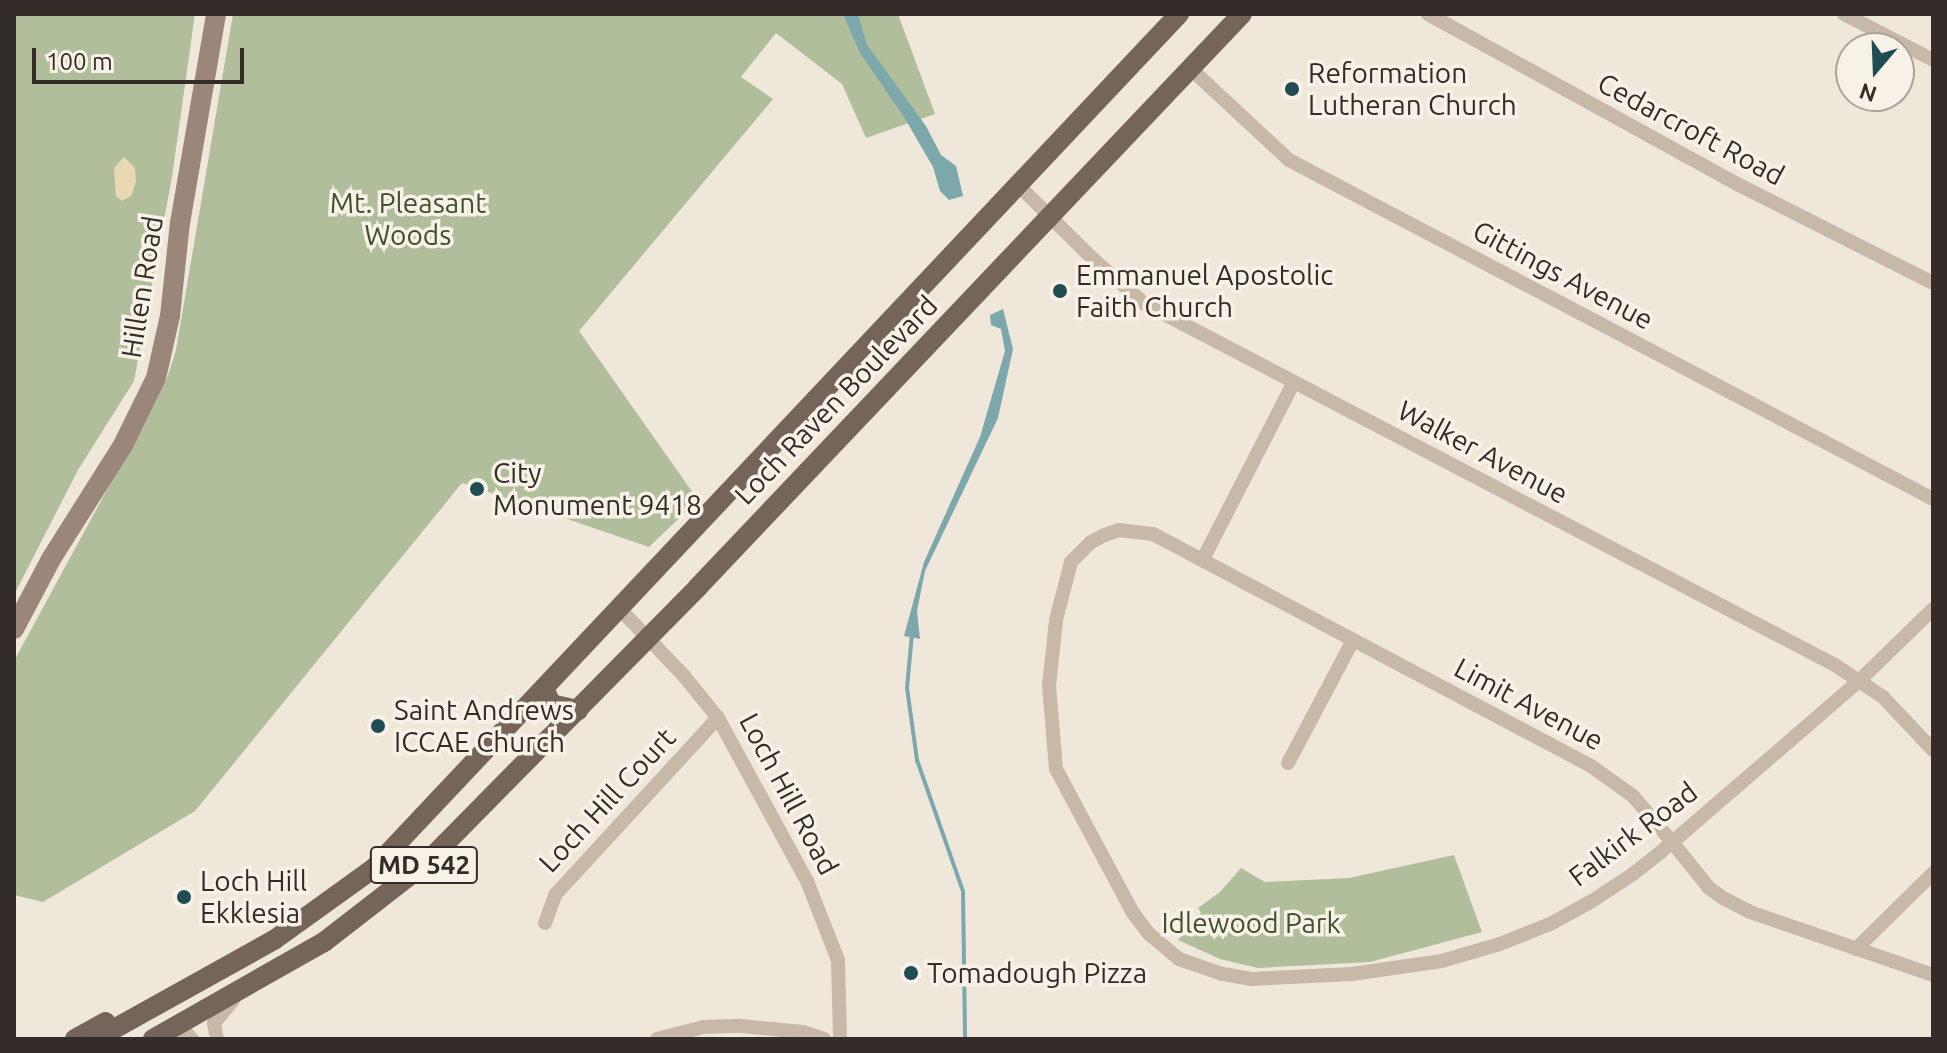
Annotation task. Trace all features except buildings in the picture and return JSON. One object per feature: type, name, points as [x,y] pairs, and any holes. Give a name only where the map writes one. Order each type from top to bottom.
[{"type":"main road","name":"Loch Raven Boulevard","points":[[96,1039],[160,1006],[311,916],[374,868],[1179,14]]},
{"type":"main road","name":"Loch Raven Boulevard","points":[[153,1039],[185,1032],[245,989],[324,942],[427,862],[698,587],[1242,14]]},
{"type":"main road","points":[[544,688],[551,704],[578,710]]},
{"type":"main road","points":[[185,1032],[192,1004],[298,944],[311,916]]},
{"type":"main road","points":[[75,1039],[114,1018],[160,1006]]},
{"type":"street","name":"Hillen Road","points":[[14,629],[51,559],[123,445],[156,378],[170,316],[180,223],[216,14]]},
{"type":"street","name":"Cedarcroft Road","points":[[1428,14],[1726,178],[1933,283]]},
{"type":"street","points":[[1844,14],[1933,60]]},
{"type":"street","name":"Gittings Avenue","points":[[1190,68],[1289,160],[1933,499]]},
{"type":"street","name":"Walker Avenue","points":[[1018,185],[1145,304],[1821,657],[1859,681],[1911,724],[1933,750]]},
{"type":"street","points":[[1203,559],[1294,382]]},
{"type":"street","name":"Limit Avenue","points":[[1077,554],[1105,535],[1137,530],[1153,534],[1591,766],[1633,796],[1709,888],[1725,899],[1750,912],[1933,975]]},
{"type":"street","name":"Falkirk Road","points":[[1077,554],[1065,575],[1053,641],[1049,686],[1052,755],[1062,785],[1133,913],[1149,934],[1179,959],[1206,971],[1251,979],[1366,973],[1442,961],[1500,944],[1550,924],[1633,874],[1672,842],[1859,681],[1933,609]]},
{"type":"street","name":"Loch Hill Road","points":[[619,608],[718,718],[800,867],[828,926],[838,960],[840,1039]]},
{"type":"street","points":[[1288,763],[1353,640]]},
{"type":"street","name":"Loch Hill Court","points":[[545,923],[555,895],[718,718]]},
{"type":"street","points":[[1856,949],[1933,873]]},
{"type":"street","points":[[217,1039],[213,1031],[218,1015],[245,989]]},
{"type":"street","points":[[657,1039],[703,1027],[741,1026],[824,1039]]},
{"type":"green space","points":[[14,14],[195,14],[172,177],[134,381],[78,470],[14,595]]},
{"type":"green space","name":"Mt. Pleasant Woods","points":[[233,14],[898,14],[935,114],[866,138],[842,84],[776,33],[741,77],[773,99],[579,331],[698,500],[649,547],[462,483],[195,811],[43,902],[14,895],[14,661],[166,381],[176,350]]},
{"type":"green space","name":"Idlewood Park","points":[[1454,855],[1482,932],[1370,962],[1258,968],[1220,959],[1178,940],[1201,913],[1198,908],[1220,892],[1241,868],[1265,882],[1349,878]]},
{"type":"sand","points":[[124,157],[135,168],[136,182],[131,196],[122,201],[116,196],[114,168]]},
{"type":"water","points":[[843,14],[858,14],[867,45],[926,126],[941,155],[956,166],[963,196],[949,200],[940,191],[933,167],[904,117],[860,53]]},
{"type":"water","points":[[1003,309],[1013,349],[998,418],[925,571],[917,611],[920,639],[904,636],[924,562],[980,437],[1005,351],[1001,329],[991,325],[990,315]]},
{"type":"waterway","points":[[912,634],[907,688],[917,760],[963,891],[965,1039]]},
{"type":"place","name":"Reformation Lutheran Church","points":[[1292,89]]},
{"type":"place","name":"Emmanuel Apostolic Faith Church","points":[[1060,291]]},
{"type":"place","name":"City Monument 9418","points":[[477,489]]},
{"type":"place","name":"Saint Andrews ICCAE Church","points":[[378,726]]},
{"type":"place","name":"Loch Hill Ekklesia","points":[[184,897]]},
{"type":"place","name":"Tomadough Pizza","points":[[911,973]]}]
